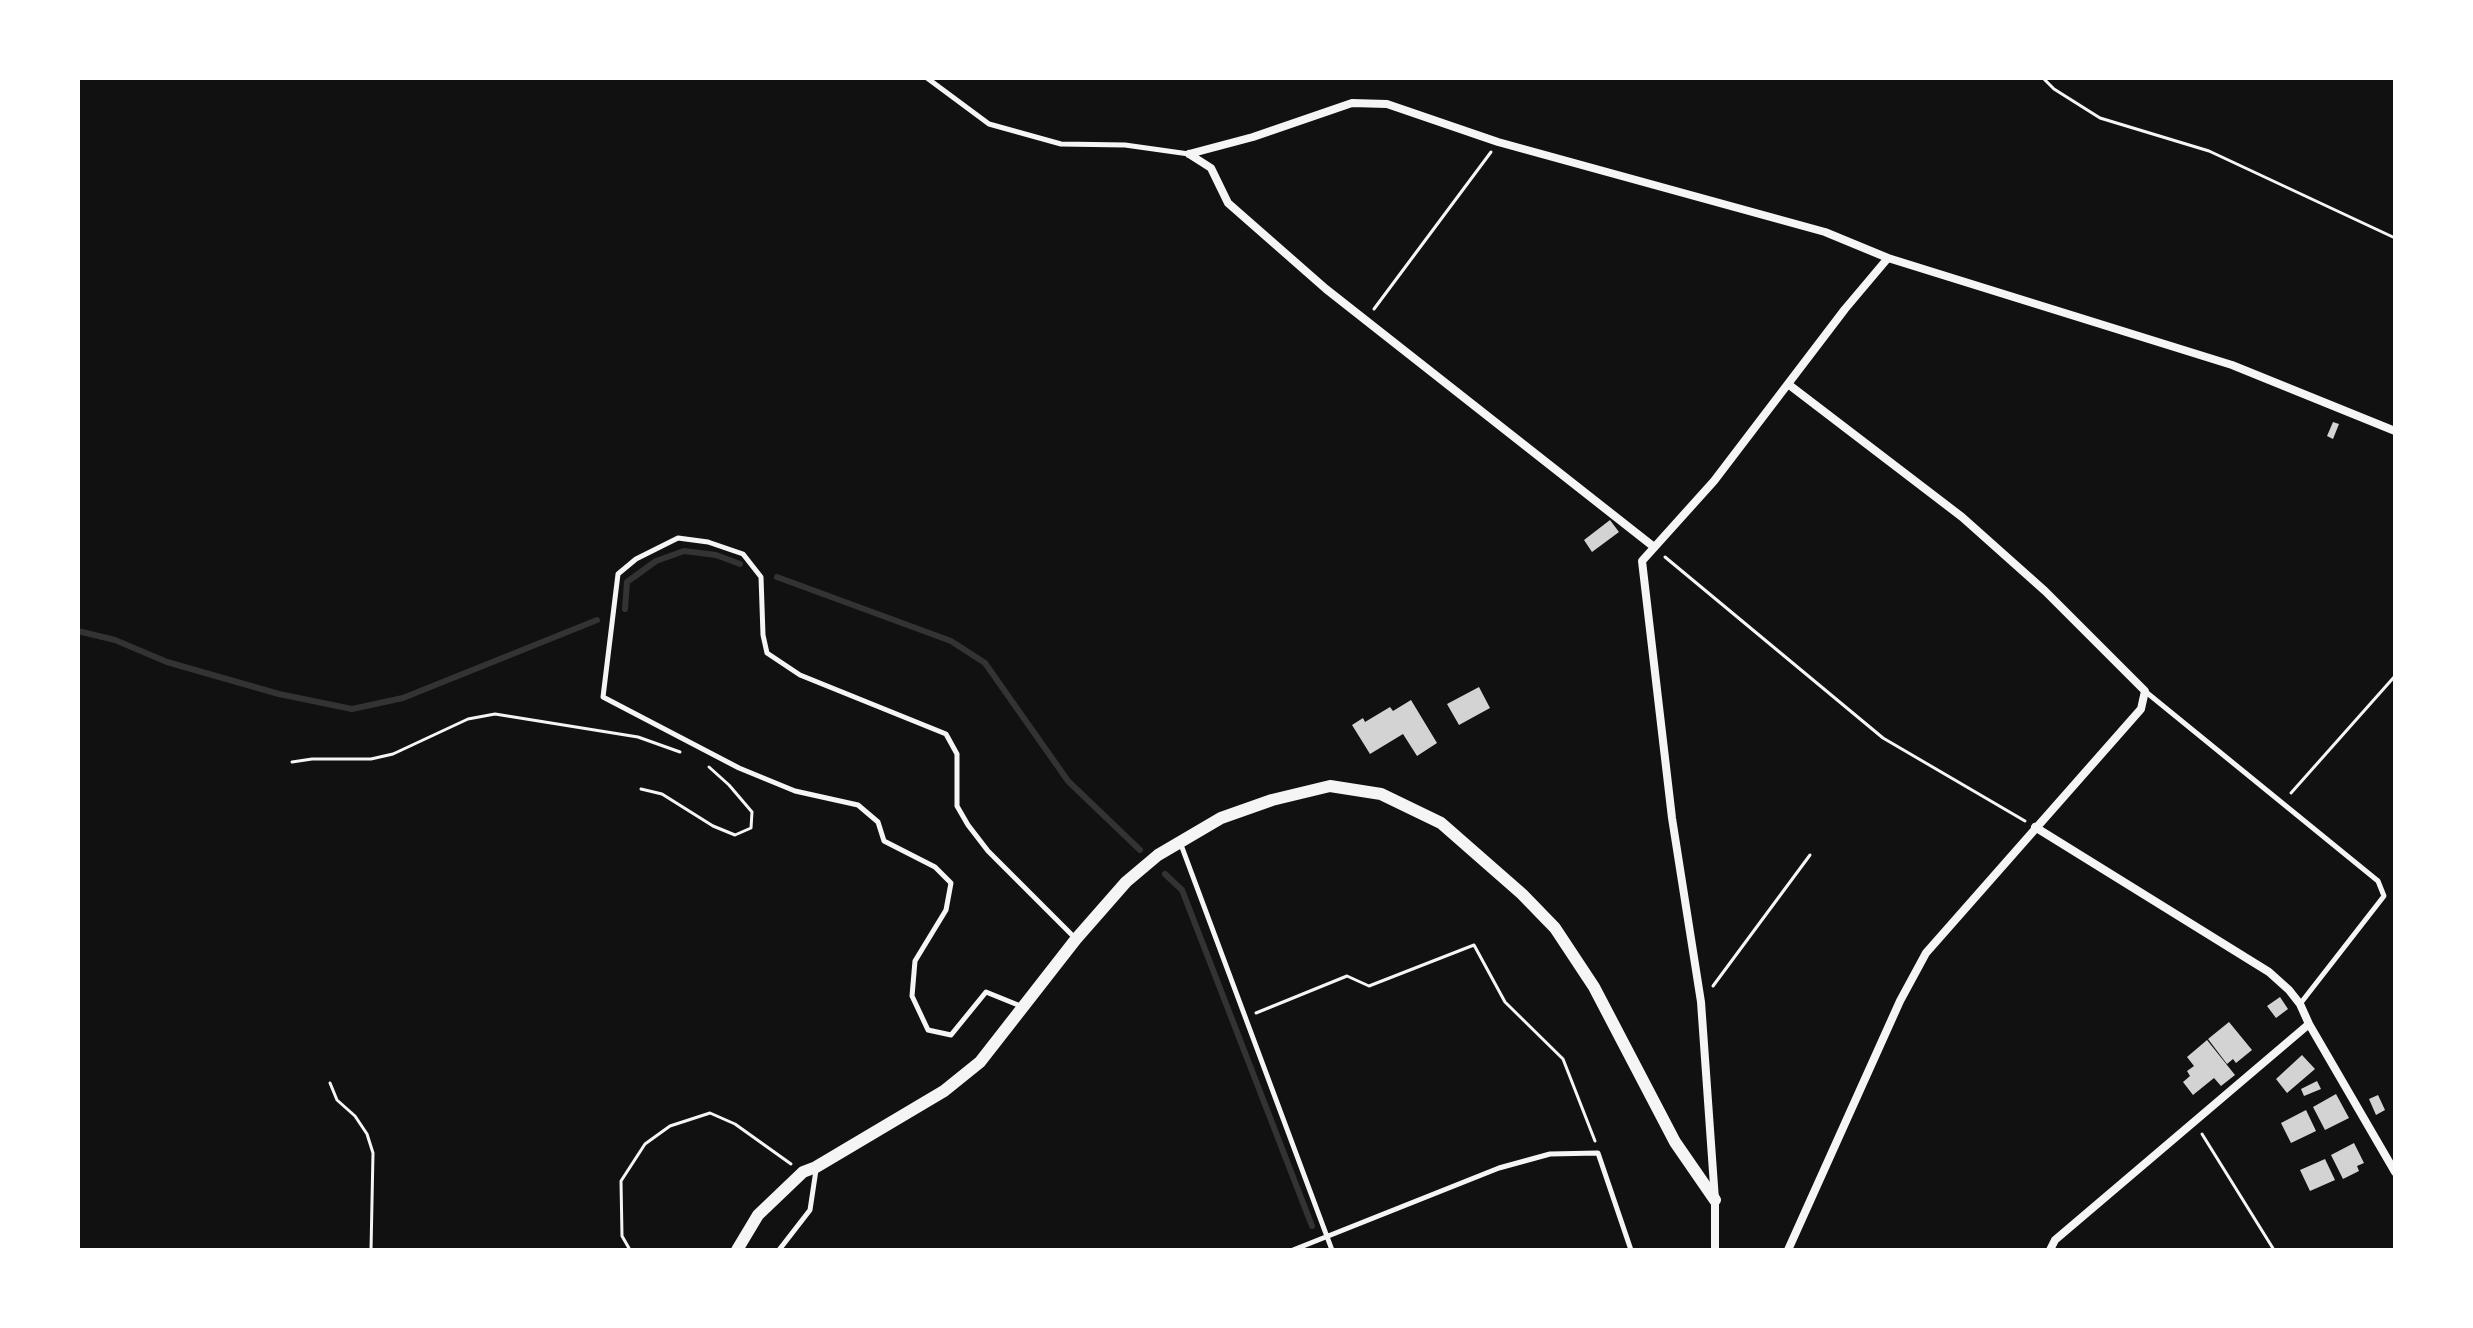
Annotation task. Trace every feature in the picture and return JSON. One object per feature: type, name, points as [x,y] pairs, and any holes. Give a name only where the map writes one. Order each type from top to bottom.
[{"type":"street","points":[[1189,154],[1253,137],[1352,103],[1387,104],[1498,142],[1825,232],[1888,258],[2232,365],[2395,431]]},
{"type":"street","points":[[1189,154],[1211,168],[1228,203],[1326,289],[1654,547]]},
{"type":"street","points":[[1715,1250],[1715,1200],[1701,1002],[1672,818],[1642,561],[1714,481],[1888,258]]},
{"type":"street","points":[[1788,384],[1962,517],[2045,591],[2145,691],[2141,709],[1926,953],[1900,1001],[1788,1250]]},
{"type":"street","points":[[737,1250],[758,1215],[803,1172],[944,1091],[980,1062],[1076,939],[1126,882],[1158,855],[1221,818],[1272,800],[1330,786],[1381,794],[1441,823],[1522,894],[1555,928],[1594,987],[1675,1142],[1715,1200]]},
{"type":"street","points":[[2035,827],[2269,972],[2289,990],[2300,1004],[2395,1172]]},
{"type":"street","points":[[2050,1250],[2055,1240],[2309,1024]]},
{"type":"lane","points":[[927,78],[989,124],[1061,144],[1125,145],[1189,154]]},
{"type":"lane","points":[[1024,1007],[986,992],[951,1035],[928,1030],[912,996],[915,961],[946,910],[951,883],[935,867],[884,841],[878,822],[858,805],[795,791],[739,768],[603,697],[618,574],[636,559],[678,538],[708,542],[743,554],[761,577],[763,635],[767,653],[800,675],[946,734],[957,754],[957,806],[968,825],[988,851],[1076,939]]},
{"type":"lane","points":[[2145,691],[2378,881],[2384,896],[2300,1004]]},
{"type":"lane","points":[[1179,841],[1332,1250]]},
{"type":"lane","points":[[1293,1250],[1499,1168],[1550,1154],[1598,1153],[1631,1250]]},
{"type":"lane","points":[[779,1250],[810,1210],[816,1167]]},
{"type":"path","points":[[2043,78],[2054,89],[2100,118],[2209,151],[2395,238]]},
{"type":"path","points":[[1367,319],[1498,142]]},
{"type":"path","points":[[1654,547],[1883,738],[2035,827]]},
{"type":"path","points":[[2282,803],[2395,676]]},
{"type":"path","points":[[292,762],[371,759],[393,754],[468,719],[495,714],[638,737],[689,756]]},
{"type":"path","points":[[641,789],[662,794],[713,826],[735,835],[751,828],[752,812],[729,785],[702,761]]},
{"type":"path","points":[[1701,1002],[1810,855]]},
{"type":"path","points":[[1245,1018],[1347,976],[1369,986],[1474,945],[1505,1002],[1563,1059],[1592,1129],[1598,1153]]},
{"type":"path","points":[[330,1083],[337,1100],[355,1116],[367,1134],[373,1153],[371,1250]]},
{"type":"path","points":[[630,1250],[622,1236],[621,1181],[645,1144],[670,1126],[710,1113],[735,1124],[803,1172]]},
{"type":"path","points":[[2194,1122],[2274,1250]]},
{"type":"building","points":[[2333,422],[2339,424],[2333,439],[2327,436]]},
{"type":"building","points":[[1610,520],[1619,532],[1592,552],[1584,540]]},
{"type":"building","points":[[1479,687],[1490,708],[1459,725],[1447,704]]},
{"type":"building","points":[[1411,700],[1437,743],[1417,756],[1403,734],[1370,754],[1352,725],[1363,718],[1365,722],[1390,707],[1393,711]]},
{"type":"building","points":[[2280,997],[2288,1009],[2276,1018],[2267,1006]]},
{"type":"building","points":[[2229,1022],[2252,1050],[2236,1063],[2233,1059],[2227,1064],[2208,1039]]},
{"type":"building","points":[[2207,1040],[2235,1075],[2221,1086],[2214,1078],[2193,1095],[2183,1082],[2190,1076],[2187,1071],[2194,1066],[2187,1057]]},
{"type":"building","points":[[2302,1055],[2315,1069],[2287,1093],[2276,1079]]},
{"type":"building","points":[[2317,1081],[2321,1089],[2304,1096],[2301,1089]]},
{"type":"building","points":[[2336,1094],[2349,1118],[2325,1130],[2313,1107]]},
{"type":"building","points":[[2378,1095],[2385,1110],[2376,1115],[2369,1099]]},
{"type":"building","points":[[2306,1110],[2316,1131],[2291,1143],[2281,1123]]},
{"type":"building","points":[[2354,1143],[2364,1163],[2357,1166],[2359,1171],[2343,1179],[2331,1155]]},
{"type":"building","points":[[2325,1159],[2335,1180],[2310,1191],[2300,1170]]},
{"type":"waterway","points":[[625,609],[627,582],[656,561],[684,551],[716,555],[740,564]]},
{"type":"waterway","points":[[777,577],[951,641],[985,663],[1068,781],[1140,850]]},
{"type":"waterway","points":[[78,631],[115,640],[167,662],[279,694],[352,709],[403,698],[597,620]]},
{"type":"waterway","points":[[1165,874],[1182,890],[1312,1226]]}]
